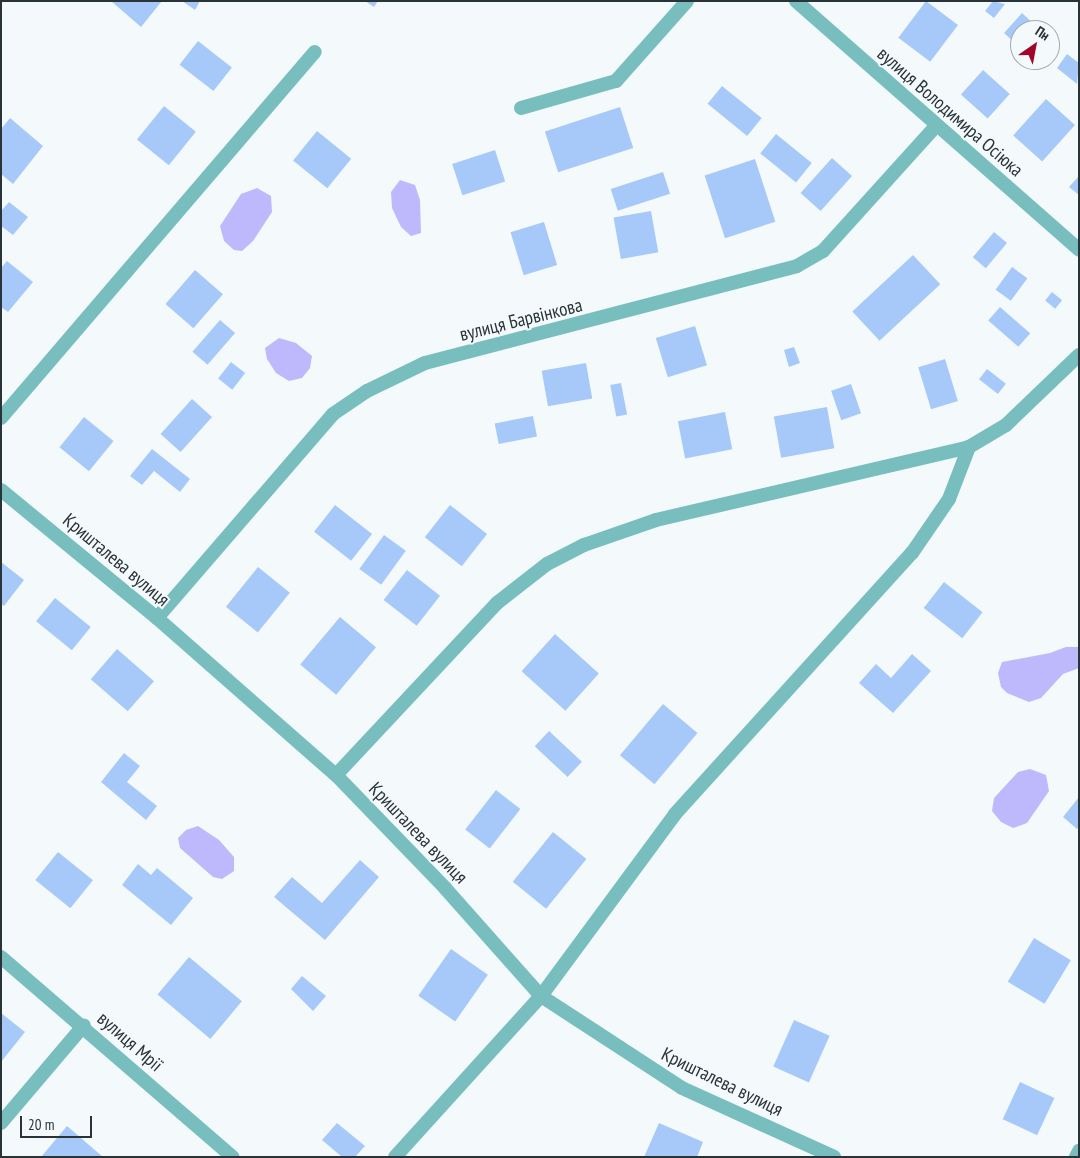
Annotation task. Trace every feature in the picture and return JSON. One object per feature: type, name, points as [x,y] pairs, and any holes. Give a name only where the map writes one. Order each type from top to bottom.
[{"type":"street","points":[[521,108],[616,81],[687,1]]},
{"type":"street","name":"вулиця Володимира Осіюка","points":[[796,1],[1079,250]]},
{"type":"street","points":[[1,418],[315,52]]},
{"type":"street","name":"вулиця Барвінкова","points":[[157,618],[333,414],[367,391],[425,364],[797,266],[823,251],[936,126]]},
{"type":"street","points":[[336,775],[497,603],[546,564],[569,552],[656,520],[968,447],[1006,426],[1079,355]]},
{"type":"street","points":[[395,1157],[541,996],[675,814],[912,553],[949,499],[968,447]]},
{"type":"street","name":"Кришталева вулиця","points":[[1,490],[157,618],[336,775],[445,888],[541,996],[682,1088],[834,1157]]},
{"type":"street","name":"вулиця Мрії","points":[[1,958],[84,1025],[232,1157]]},
{"type":"street","points":[[1,1122],[84,1025]]},
{"type":"street","points":[[1076,1157],[1079,1151]]},
{"type":"shaded area","points":[[400,180],[415,185],[420,200],[421,233],[411,236],[401,227],[392,208],[391,192]]},
{"type":"shaded area","points":[[257,188],[271,196],[272,212],[253,241],[242,251],[234,250],[224,241],[220,226],[241,194]]},
{"type":"shaded area","points":[[279,338],[296,343],[312,356],[310,368],[302,378],[289,381],[276,373],[267,359],[265,348]]},
{"type":"shaded area","points":[[1066,647],[1079,647],[1079,668],[1063,674],[1041,698],[1029,702],[1007,693],[1001,687],[998,673],[1002,662],[1050,653]]},
{"type":"shaded area","points":[[1030,769],[1046,775],[1049,791],[1027,823],[1013,828],[1001,822],[992,811],[994,798],[1018,772]]},
{"type":"shaded area","points":[[198,826],[219,840],[234,857],[234,871],[222,879],[213,877],[180,848],[178,838],[186,830]]},
{"type":"building","points":[[111,1],[162,1],[141,27]]},
{"type":"building","points":[[182,1],[200,1],[195,10]]},
{"type":"building","points":[[365,1],[378,1],[374,7]]},
{"type":"building","points":[[926,1],[958,25],[930,62],[898,38]]},
{"type":"building","points":[[993,1],[1005,4],[994,18],[985,11]]},
{"type":"building","points":[[1022,13],[1030,20],[1016,20]]},
{"type":"building","points":[[1010,26],[1010,38],[1004,33]]},
{"type":"building","points":[[198,41],[232,67],[213,91],[180,65]]},
{"type":"building","points":[[1067,54],[1079,63],[1077,84],[1060,70],[1060,64]]},
{"type":"building","points":[[983,70],[1010,94],[988,119],[961,95]]},
{"type":"building","points":[[722,86],[762,118],[747,136],[708,104]]},
{"type":"building","points":[[1046,99],[1075,125],[1042,162],[1013,135]]},
{"type":"building","points":[[164,106],[196,132],[169,165],[137,139]]},
{"type":"building","points":[[620,107],[633,148],[558,172],[545,131]]},
{"type":"building","points":[[10,118],[43,146],[13,184],[1,174],[1,129]]},
{"type":"building","points":[[317,131],[351,159],[327,188],[293,161]]},
{"type":"building","points":[[776,134],[812,163],[796,182],[760,153]]},
{"type":"building","points":[[495,150],[505,181],[462,195],[452,164]]},
{"type":"building","points":[[832,158],[852,176],[821,211],[801,193]]},
{"type":"building","points":[[755,159],[775,222],[725,238],[705,175]]},
{"type":"building","points":[[663,172],[670,194],[618,211],[611,189]]},
{"type":"building","points":[[1079,176],[1079,195],[1069,187]]},
{"type":"building","points":[[9,202],[28,217],[13,235],[1,226],[1,211]]},
{"type":"building","points":[[651,211],[658,252],[621,259],[614,218]]},
{"type":"building","points":[[544,222],[557,265],[524,275],[511,232]]},
{"type":"building","points":[[994,232],[1007,243],[986,268],[973,257]]},
{"type":"building","points":[[913,255],[940,284],[880,341],[852,312]]},
{"type":"building","points":[[7,261],[33,282],[8,312],[1,307],[1,268]]},
{"type":"building","points":[[1012,267],[1027,278],[1011,301],[996,290]]},
{"type":"building","points":[[195,270],[223,294],[193,328],[165,304]]},
{"type":"building","points":[[1052,292],[1062,300],[1055,309],[1045,301]]},
{"type":"building","points":[[1000,307],[1030,333],[1018,347],[988,321]]},
{"type":"building","points":[[220,320],[235,333],[208,365],[192,352]]},
{"type":"building","points":[[695,326],[707,365],[668,377],[656,338]]},
{"type":"building","points":[[794,347],[800,363],[789,367],[784,350]]},
{"type":"building","points":[[945,359],[958,401],[931,409],[918,367]]},
{"type":"building","points":[[231,362],[245,373],[232,390],[218,379]]},
{"type":"building","points":[[586,363],[592,398],[548,406],[542,371]]},
{"type":"building","points":[[987,369],[1006,384],[998,394],[979,379]]},
{"type":"building","points":[[621,383],[627,414],[616,417],[610,385]]},
{"type":"building","points":[[851,384],[861,413],[841,420],[831,391]]},
{"type":"building","points":[[192,399],[212,417],[181,452],[161,434]]},
{"type":"building","points":[[827,407],[834,448],[781,458],[774,416]]},
{"type":"building","points":[[725,412],[732,449],[685,458],[678,421]]},
{"type":"building","points":[[533,416],[537,437],[499,444],[495,423]]},
{"type":"building","points":[[84,417],[114,441],[89,471],[59,447]]},
{"type":"building","points":[[152,449],[190,479],[180,492],[154,471],[142,485],[130,476]]},
{"type":"building","points":[[335,505],[372,534],[351,561],[314,532]]},
{"type":"building","points":[[450,505],[487,534],[462,566],[425,537]]},
{"type":"building","points":[[384,535],[406,551],[381,585],[359,569]]},
{"type":"building","points":[[1,562],[24,580],[4,606],[1,604]]},
{"type":"building","points":[[258,567],[290,593],[258,632],[226,607]]},
{"type":"building","points":[[407,570],[440,596],[417,626],[384,600]]},
{"type":"building","points":[[944,582],[983,612],[962,638],[924,608]]},
{"type":"building","points":[[55,598],[91,627],[72,650],[36,621]]},
{"type":"building","points":[[340,617],[376,647],[336,695],[300,664]]},
{"type":"building","points":[[555,634],[599,673],[565,711],[522,671]]},
{"type":"building","points":[[117,649],[154,681],[128,711],[91,679]]},
{"type":"building","points":[[912,654],[931,671],[893,713],[859,683],[876,664],[891,678]]},
{"type":"building","points":[[663,704],[697,733],[654,784],[620,755]]},
{"type":"building","points":[[549,731],[582,762],[568,777],[535,746]]},
{"type":"building","points":[[124,753],[140,766],[127,782],[157,806],[146,820],[101,782]]},
{"type":"building","points":[[496,790],[520,809],[490,848],[465,829]]},
{"type":"building","points":[[1079,797],[1079,827],[1077,829],[1063,817]]},
{"type":"building","points":[[553,832],[586,859],[546,909],[513,882]]},
{"type":"building","points":[[58,852],[93,880],[70,908],[35,880]]},
{"type":"building","points":[[360,860],[379,877],[325,940],[274,897],[292,877],[322,903]]},
{"type":"building","points":[[138,864],[151,875],[157,868],[193,898],[171,925],[122,885]]},
{"type":"building","points":[[1034,938],[1071,960],[1045,1004],[1008,982]]},
{"type":"building","points":[[451,949],[488,975],[455,1022],[418,996]]},
{"type":"building","points":[[189,957],[242,1001],[210,1039],[158,995]]},
{"type":"building","points":[[302,976],[326,996],[313,1011],[291,989]]},
{"type":"building","points":[[1,1013],[25,1032],[1,1062]]},
{"type":"building","points":[[794,1020],[830,1036],[809,1082],[773,1067]]},
{"type":"building","points":[[1020,1082],[1054,1098],[1037,1135],[1003,1119]]},
{"type":"building","points":[[337,1123],[365,1146],[355,1157],[342,1157],[322,1140]]},
{"type":"building","points":[[659,1123],[703,1142],[697,1157],[644,1157]]},
{"type":"building","points":[[67,1126],[103,1157],[41,1157]]}]
